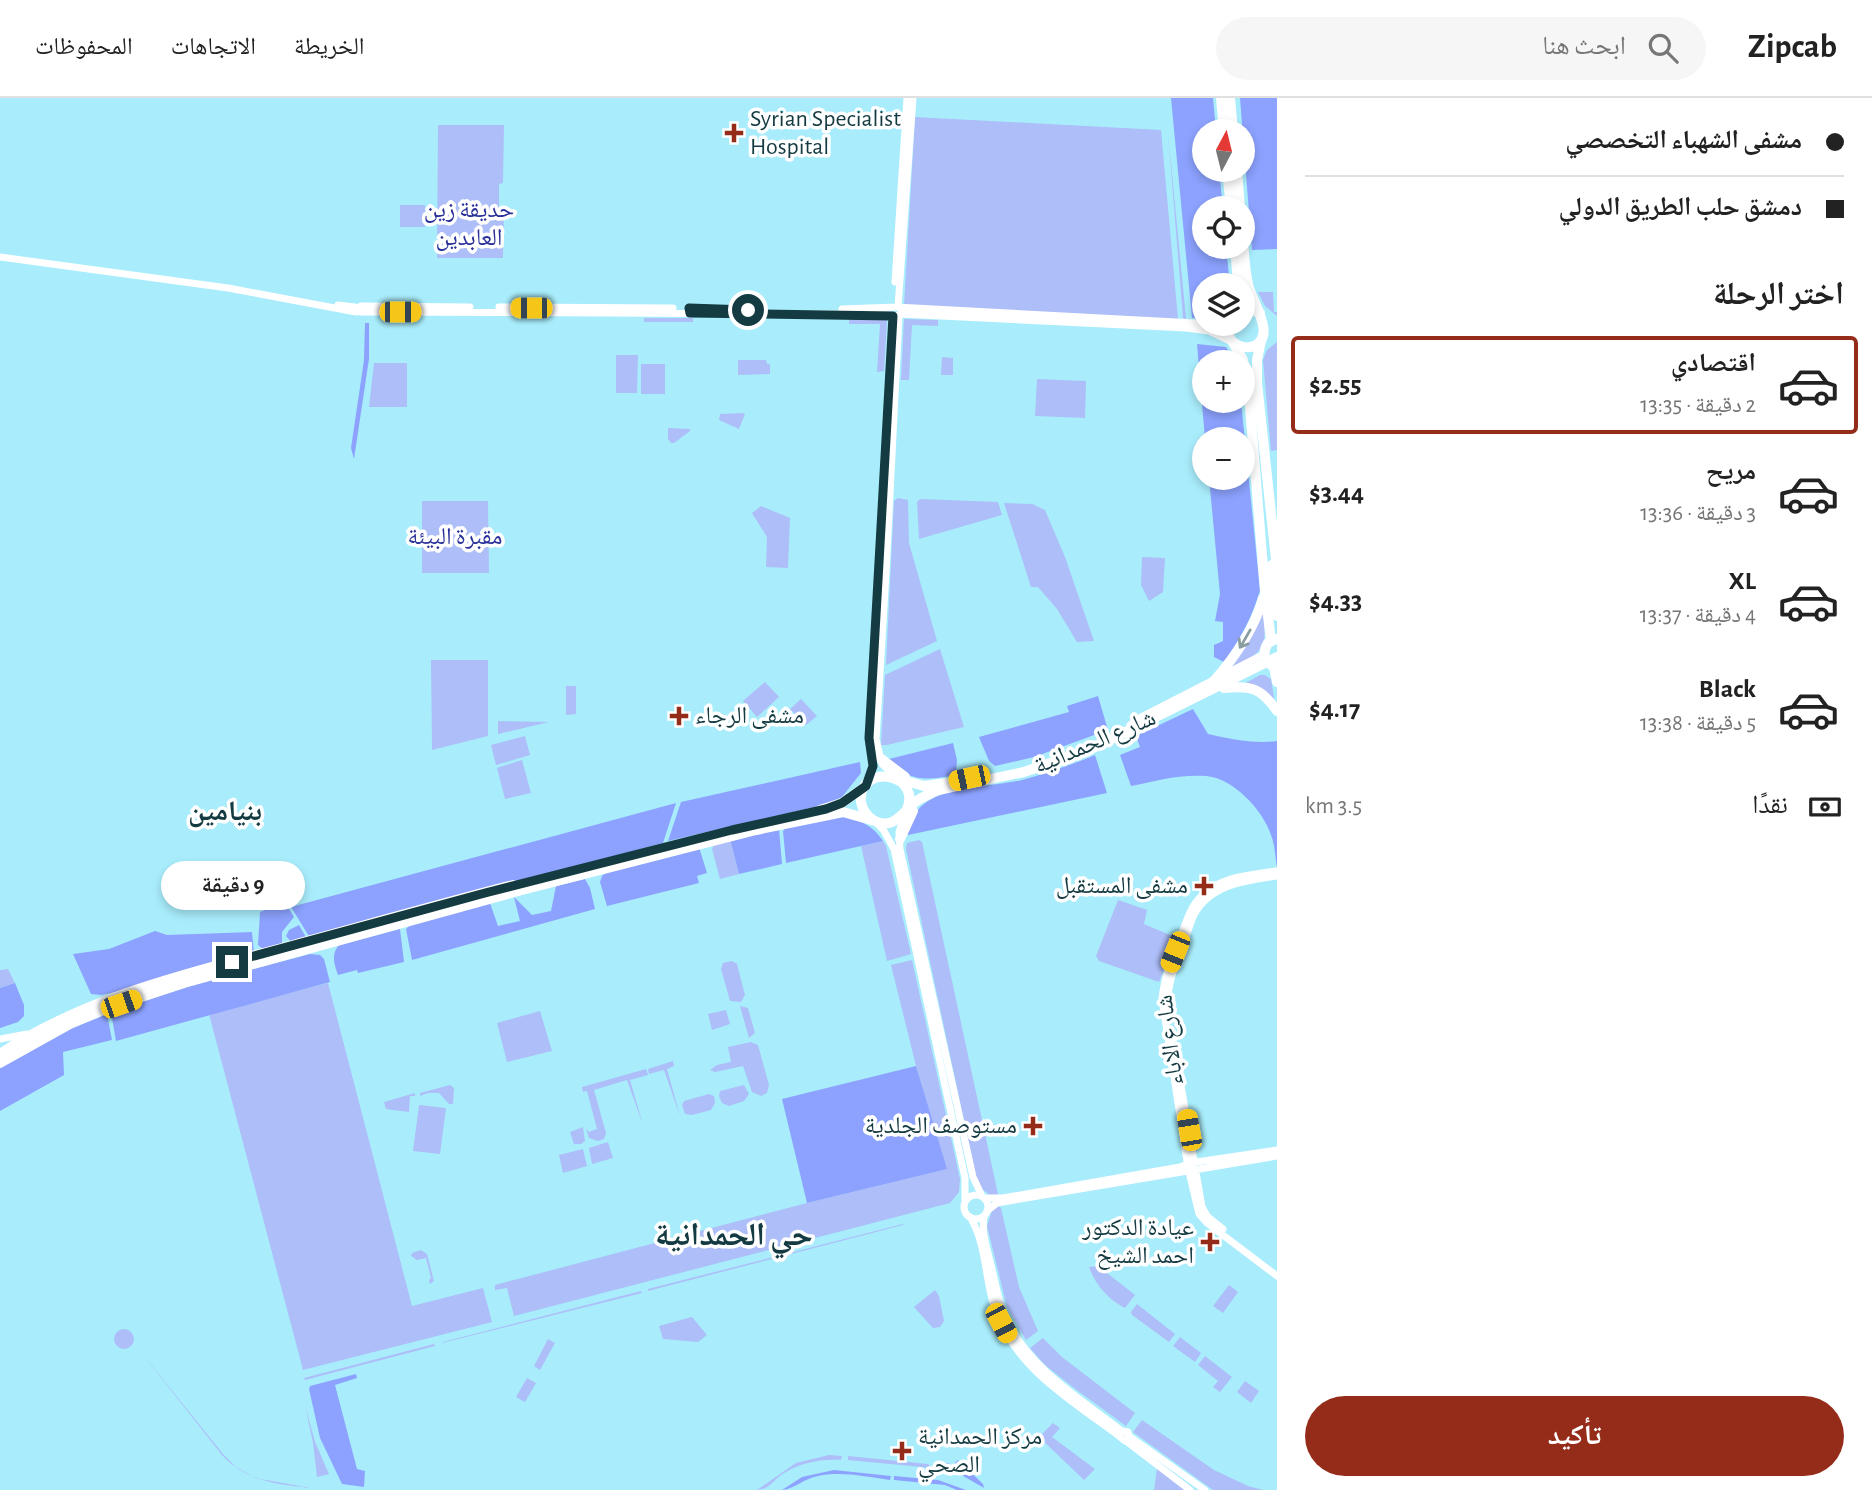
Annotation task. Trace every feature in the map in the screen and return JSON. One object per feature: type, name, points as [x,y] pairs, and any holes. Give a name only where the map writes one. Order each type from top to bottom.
[{"type":"highway","points":[[1220,98],[1223,119]]},
{"type":"highway","points":[[1230,98],[1232,119]]},
{"type":"highway","points":[[1245,259],[1248,285],[1266,327],[1256,360],[1260,486],[1274,637],[1266,646],[1264,654],[1275,662],[1277,682]]},
{"type":"highway","points":[[1255,310],[1260,313]]},
{"type":"highway","points":[[1230,336],[1243,360],[1248,383],[1277,616]]},
{"type":"highway","points":[[1233,342],[1247,348],[1261,341]]},
{"type":"highway","points":[[1259,462],[1277,569]]},
{"type":"highway","points":[[1259,462],[1265,591],[1274,637]]},
{"type":"highway","points":[[1214,681],[1231,662],[1252,627],[1265,591]]},
{"type":"highway","name":"شارع الحمدانية","points":[[897,778],[924,786],[950,785],[1052,764],[1093,748],[1245,671],[1275,662]]},
{"type":"highway","points":[[1224,688],[1241,686],[1255,689],[1268,698],[1277,711]]},
{"type":"highway","points":[[878,763],[912,780],[950,785]]},
{"type":"highway","points":[[0,1054],[41,1031],[106,1001],[182,976],[498,889],[826,809],[842,803],[876,777],[897,778],[909,795],[908,808],[891,823],[843,812],[756,830],[518,891],[209,976],[108,1008],[70,1024],[0,1063]]},
{"type":"highway","points":[[900,839],[909,818],[918,807],[950,785]]},
{"type":"highway","name":"شارع الحمدانية","points":[[904,814],[926,795],[950,785]]},
{"type":"highway","points":[[866,786],[861,802],[868,816],[875,821]]},
{"type":"main road","points":[[907,98],[907,151]]},
{"type":"main road","points":[[866,786],[878,763],[874,708],[896,312],[913,98]]},
{"type":"main road","points":[[0,257],[271,295],[317,306],[358,309],[896,312],[1192,323]]},
{"type":"main road","points":[[896,312],[1190,329],[1209,331],[1233,342]]},
{"type":"main road","points":[[1131,727],[1139,718],[1264,654]]},
{"type":"main road","points":[[1131,727],[1143,727],[1275,662]]},
{"type":"main road","points":[[878,763],[897,778]]},
{"type":"main road","points":[[904,814],[900,839],[908,898],[965,1178],[964,1206],[977,1231],[995,1309],[1014,1345],[1046,1381],[1205,1490]]},
{"type":"main road","points":[[875,821],[894,849],[908,898]]},
{"type":"main road","name":"شارع الاباء","points":[[1206,1219],[1197,1207],[1168,1011],[1168,991],[1193,916],[1203,901],[1226,887],[1277,874]]},
{"type":"main road","points":[[910,908],[973,1177],[988,1204],[983,1229],[1007,1320],[1015,1335],[1043,1369],[1191,1490]]},
{"type":"main road","points":[[0,1039],[41,1031]]},
{"type":"main road","points":[[970,1217],[975,1220],[997,1203],[1263,1155],[1277,1150]]},
{"type":"main road","points":[[1263,1155],[1277,1156]]},
{"type":"main road","points":[[965,1199],[975,1194],[1003,1198],[1192,1167]]},
{"type":"main road","points":[[1206,1219],[1277,1270]]},
{"type":"main road","points":[[1206,1219],[1277,1276]]},
{"type":"green space","points":[[915,117],[1161,130],[1178,319],[904,306]]},
{"type":"green space","name":"حديقة زين العابدين","points":[[438,125],[504,125],[503,183],[499,184],[499,209],[504,210],[503,258],[437,258]]},
{"type":"green space","points":[[1168,132],[1186,318],[1185,320],[1183,318]]},
{"type":"green space","points":[[400,205],[425,205],[425,227],[400,227]]},
{"type":"green space","points":[[1258,292],[1273,292],[1274,312],[1277,312],[1277,316],[1265,306]]},
{"type":"green space","points":[[644,318],[693,318],[693,322],[644,322]]},
{"type":"green space","points":[[849,318],[887,320],[884,371],[877,372],[880,324],[849,324]]},
{"type":"green space","points":[[904,319],[938,320],[938,326],[912,325],[909,380],[901,380]]},
{"type":"green space","points":[[1277,342],[1277,450],[1271,451],[1263,360],[1267,350]]},
{"type":"green space","points":[[616,355],[638,355],[637,393],[616,393]]},
{"type":"green space","points":[[942,357],[953,358],[953,375],[941,375]]},
{"type":"green space","points":[[738,360],[766,360],[767,364],[770,364],[770,374],[738,375]]},
{"type":"green space","points":[[374,363],[407,363],[407,407],[369,407]]},
{"type":"green space","points":[[641,364],[665,364],[665,394],[641,394]]},
{"type":"green space","points":[[1037,379],[1086,381],[1085,418],[1035,416]]},
{"type":"green space","points":[[720,414],[745,414],[739,429],[719,420]]},
{"type":"green space","points":[[668,428],[690,431],[671,443],[668,439]]},
{"type":"green space","points":[[898,498],[908,500],[909,543],[937,641],[886,665],[894,501]]},
{"type":"green space","points":[[920,499],[998,502],[1002,515],[919,539],[917,502]]},
{"type":"green space","name":"مقبرة البيئة","points":[[422,501],[488,501],[489,573],[422,573]]},
{"type":"green space","points":[[1004,503],[1032,504],[1045,510],[1065,557],[1094,641],[1077,642],[1057,609],[1038,587],[1031,587]]},
{"type":"green space","points":[[761,506],[790,518],[788,568],[766,567],[767,537],[752,513]]},
{"type":"green space","points":[[1142,557],[1165,558],[1163,592],[1149,601],[1141,585]]},
{"type":"green space","points":[[1263,609],[1265,633],[1262,647],[1230,669]]},
{"type":"green space","points":[[940,649],[964,727],[881,745],[885,675]]},
{"type":"green space","points":[[431,660],[488,660],[488,736],[432,750]]},
{"type":"green space","points":[[1260,675],[1271,679],[1275,704],[1240,686]]},
{"type":"green space","points":[[765,682],[779,697],[757,717],[743,701]]},
{"type":"green space","points":[[566,686],[576,686],[576,714],[566,715]]},
{"type":"green space","points":[[801,699],[817,716],[806,725],[790,709]]},
{"type":"green space","points":[[498,721],[549,722],[498,734]]},
{"type":"green space","points":[[525,736],[530,755],[496,765],[491,745]]},
{"type":"green space","points":[[522,760],[531,793],[505,799],[497,768]]},
{"type":"green space","points":[[730,839],[739,874],[720,879],[712,849],[715,843]]},
{"type":"green space","points":[[919,840],[922,842],[998,1194],[995,1196],[978,1186],[906,849],[907,843]]},
{"type":"green space","points":[[883,841],[911,954],[887,961],[861,846]]},
{"type":"green space","points":[[1118,900],[1147,910],[1144,924],[1177,938],[1159,982],[1099,961],[1096,956]]},
{"type":"green space","points":[[912,960],[960,1179],[959,1192],[950,1203],[514,1316],[507,1288],[495,1290],[495,1285],[946,1169],[916,1066],[891,965]]},
{"type":"green space","points":[[732,961],[737,964],[745,995],[741,1002],[730,1001],[721,969],[723,963]]},
{"type":"green space","points":[[8,969],[15,983],[0,988],[0,970]]},
{"type":"green space","points":[[328,983],[412,1306],[483,1288],[492,1322],[303,1370],[209,1014]]},
{"type":"green space","points":[[740,1006],[748,1008],[755,1033],[749,1038]]},
{"type":"green space","points":[[726,1010],[730,1024],[712,1030],[708,1014]]},
{"type":"green space","points":[[540,1011],[552,1051],[507,1062],[497,1023]]},
{"type":"green space","points":[[751,1042],[758,1045],[769,1085],[767,1093],[761,1096],[752,1092],[743,1066],[715,1072],[710,1070],[717,1065],[731,1062],[728,1047]]},
{"type":"green space","points":[[673,1061],[674,1066],[667,1069],[680,1116],[664,1070],[649,1074],[648,1069]]},
{"type":"green space","points":[[646,1069],[648,1075],[630,1080],[643,1125],[627,1080],[594,1090],[606,1133],[604,1139],[598,1141],[589,1138],[586,1128],[589,1132],[597,1129],[587,1091],[583,1092],[582,1087]]},
{"type":"green space","points":[[450,1085],[454,1088],[453,1104],[449,1104],[439,1093],[420,1096],[420,1093]]},
{"type":"green space","points":[[744,1085],[749,1094],[744,1101],[729,1106],[722,1103],[720,1091]]},
{"type":"green space","points":[[415,1093],[415,1096],[410,1096],[409,1112],[386,1109],[384,1102]]},
{"type":"green space","points":[[709,1094],[714,1096],[715,1103],[711,1110],[685,1114],[682,1105],[684,1101]]},
{"type":"green space","points":[[419,1105],[446,1108],[440,1154],[413,1151]]},
{"type":"green space","points":[[583,1127],[585,1141],[574,1144],[570,1132]]},
{"type":"green space","points":[[608,1142],[613,1158],[592,1164],[589,1148]]},
{"type":"green space","points":[[583,1149],[587,1166],[563,1173],[559,1155]]},
{"type":"green space","points":[[998,1206],[1001,1208],[1019,1287],[1038,1331],[1026,1340],[1007,1307],[987,1226],[992,1211]]},
{"type":"green space","points":[[903,1225],[648,1291],[648,1289]]},
{"type":"green space","points":[[421,1250],[427,1254],[434,1281],[430,1284],[426,1258],[417,1260],[411,1256]]},
{"type":"green space","points":[[1098,1266],[1135,1295],[1125,1308],[1113,1301],[1095,1279],[1089,1267]]},
{"type":"green space","points":[[1229,1285],[1238,1292],[1223,1313],[1213,1306]]},
{"type":"green space","points":[[935,1290],[939,1296],[944,1321],[940,1327],[933,1328],[914,1307]]},
{"type":"green space","points":[[641,1291],[642,1293],[442,1343],[443,1342]]},
{"type":"green space","points":[[1137,1304],[1175,1334],[1169,1342],[1132,1315],[1131,1312]]},
{"type":"green space","points":[[692,1317],[707,1335],[698,1342],[663,1339],[659,1326]]},
{"type":"green space","points":[[124,1329],[131,1332],[134,1339],[131,1346],[124,1349],[117,1346],[114,1339],[117,1332]]},
{"type":"green space","points":[[1180,1337],[1201,1353],[1195,1362],[1173,1346]]},
{"type":"green space","points":[[1043,1338],[1062,1357],[1135,1413],[1126,1426],[1045,1365],[1030,1348]]},
{"type":"green space","points":[[548,1339],[555,1343],[540,1370],[534,1366]]},
{"type":"green space","points":[[434,1344],[435,1346],[305,1380],[304,1378]]},
{"type":"green space","points":[[137,1347],[235,1466],[222,1455]]},
{"type":"green space","points":[[1205,1356],[1232,1377],[1220,1392],[1213,1387],[1218,1381],[1198,1365]]},
{"type":"green space","points":[[527,1378],[536,1383],[525,1402],[516,1397]]},
{"type":"green space","points":[[1245,1381],[1259,1391],[1251,1403],[1237,1392]]},
{"type":"green space","points":[[305,1405],[315,1442],[329,1474],[317,1477]]},
{"type":"green space","points":[[1142,1420],[1214,1470],[1263,1490],[1213,1490],[1133,1432]]},
{"type":"green space","points":[[1053,1423],[1060,1428],[1052,1437],[1095,1469],[1084,1480],[1039,1437]]},
{"type":"green space","points":[[829,1455],[842,1456],[841,1460],[818,1461],[795,1467],[767,1487],[757,1490],[796,1463]]},
{"type":"green space","points":[[848,1456],[928,1464],[932,1468],[848,1460]]},
{"type":"green space","points":[[1157,1468],[1187,1490],[1154,1490]]},
{"type":"green space","points":[[259,1479],[311,1488],[274,1483]]},
{"type":"shaded area","points":[[1171,98],[1213,98],[1215,119],[1192,119],[1192,182],[1220,182],[1222,196],[1192,196],[1192,259],[1227,259],[1229,273],[1192,273],[1192,318]]},
{"type":"shaded area","points":[[1240,98],[1277,98],[1277,249],[1255,250],[1255,196],[1248,196],[1247,182],[1255,182],[1255,119],[1242,119]]},
{"type":"shaded area","points":[[365,323],[369,323],[369,359],[354,459],[351,448],[364,360]]},
{"type":"shaded area","points":[[1197,344],[1226,347],[1228,350],[1198,350]]},
{"type":"shaded area","points":[[1203,413],[1242,413],[1244,427],[1204,427]]},
{"type":"shaded area","points":[[1210,490],[1250,490],[1260,590],[1245,628],[1224,662],[1214,657],[1214,645],[1223,641],[1223,622],[1215,621],[1220,594]]},
{"type":"shaded area","points":[[1098,696],[1108,730],[1034,757],[995,766],[989,761],[979,737],[1069,712],[1067,706]]},
{"type":"shaded area","points":[[1193,709],[1208,734],[1251,741],[1277,741],[1277,867],[1267,825],[1246,797],[1226,783],[1206,776],[1187,776],[1131,786],[1120,755],[1140,747],[1136,736]]},
{"type":"shaded area","points":[[953,743],[957,760],[956,775],[919,778],[903,772],[889,759]]},
{"type":"shaded area","points":[[1095,755],[1107,793],[908,835],[911,819],[918,810],[939,796],[1022,780]]},
{"type":"shaded area","points":[[860,762],[861,773],[842,797],[827,804],[668,841],[681,802]]},
{"type":"shaded area","points":[[676,803],[663,843],[310,938],[291,907]]},
{"type":"shaded area","points":[[843,816],[866,824],[883,841],[786,863],[783,831],[786,827]]},
{"type":"shaded area","points":[[779,829],[782,864],[739,874],[730,839]]},
{"type":"shaded area","points":[[699,847],[707,873],[697,876],[699,883],[607,906],[600,882],[608,871]]},
{"type":"shaded area","points":[[585,879],[595,909],[412,960],[406,929],[409,926],[490,903],[498,926],[520,921],[514,897],[532,915],[551,911],[556,886]]},
{"type":"shaded area","points":[[285,902],[294,917],[282,932],[282,946],[264,950],[258,945],[260,912]]},
{"type":"shaded area","points":[[299,925],[307,939],[292,943],[286,936],[289,930]]},
{"type":"shaded area","points":[[400,929],[404,962],[338,975],[334,956],[339,945]]},
{"type":"shaded area","points":[[155,931],[167,935],[252,932],[254,953],[130,989],[101,995],[91,994],[73,954],[109,949]]},
{"type":"shaded area","points":[[310,954],[320,955],[324,959],[330,982],[116,1041],[111,1012],[185,987]]},
{"type":"shaded area","points":[[15,983],[24,1005],[24,1016],[18,1022],[0,1028],[0,988]]},
{"type":"shaded area","points":[[107,1014],[112,1040],[63,1052],[64,1075],[0,1111],[0,1068],[72,1028]]},
{"type":"shaded area","points":[[916,1066],[947,1169],[807,1203],[782,1099]]},
{"type":"shaded area","points":[[356,1374],[357,1378],[335,1385],[357,1469],[365,1471],[364,1487],[342,1484],[320,1438],[309,1389],[310,1386]]},
{"type":"shaded area","points":[[958,1460],[984,1488],[958,1473],[935,1468],[948,1463],[952,1466]]},
{"type":"shaded area","points":[[834,1470],[891,1476],[890,1480],[854,1475],[827,1475],[813,1477],[782,1490],[802,1477]]},
{"type":"shaded area","points":[[894,1476],[938,1480],[966,1490],[894,1480]]},
{"type":"place","name":"Syrian Specialist Hospital","points":[[734,133]]},
{"type":"place","name":"مشفى الرجاء","points":[[679,716]]},
{"type":"place","name":"مشفى المستقبل","points":[[1204,886]]},
{"type":"place","name":"مستوصف الجلدية","points":[[1033,1126]]},
{"type":"place","name":"عيادة الدكتور احمد الشيخ","points":[[1210,1242]]},
{"type":"place","name":"مركز الحمدانية الصحي","points":[[902,1451]]},
{"type":"district","name":"بنيامين","points":[[225,812]]},
{"type":"district","name":"حي الحمدانية","points":[[734,1235]]},
{"type":"route","points":[[232,962],[485,893],[826,809],[842,803],[866,786],[873,766],[869,738],[893,316],[690,313],[689,308],[748,310]]}]
